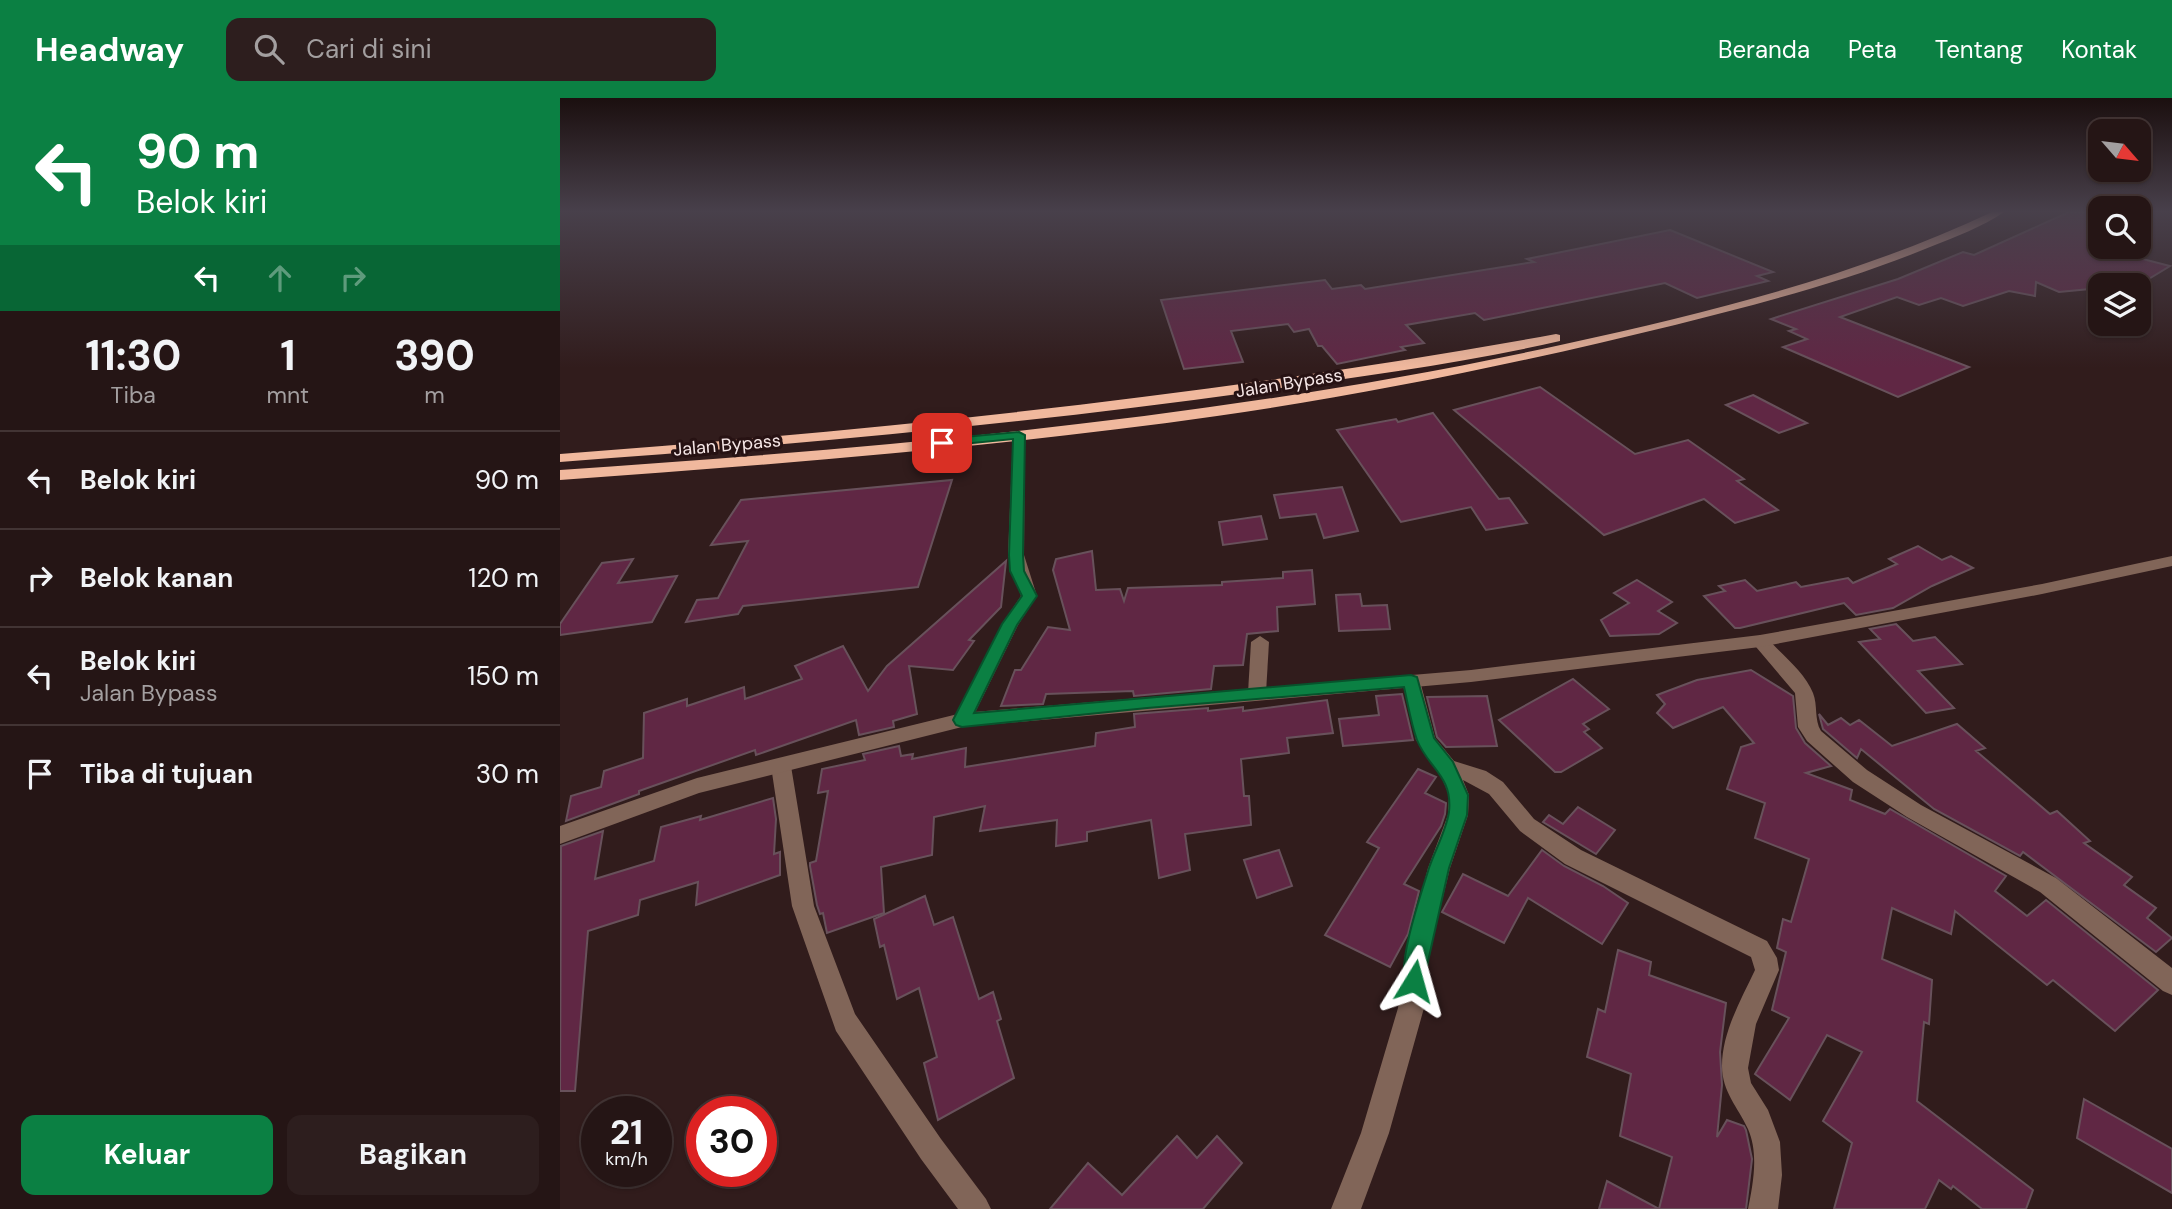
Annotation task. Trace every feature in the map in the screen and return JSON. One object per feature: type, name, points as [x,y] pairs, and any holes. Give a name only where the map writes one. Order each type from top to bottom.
[{"type":"highway","name":"Jalan Bypass","points":[[560,458],[731,446],[1094,409],[1270,386],[1510,347],[1681,311],[1847,264]]},
{"type":"highway","name":"Jalan Bypass","points":[[560,475],[716,464],[1019,435],[1219,411],[1380,387],[1529,358],[1844,276],[1877,264]]},
{"type":"highway","points":[[716,464],[731,446]]},
{"type":"street","points":[[962,720],[1010,624],[1029,596],[1017,571],[1016,555],[1019,435]]},
{"type":"street","points":[[560,835],[697,786],[962,720],[1471,676],[1760,641],[2042,589],[2172,561]]},
{"type":"street","points":[[1760,641],[1802,690],[1807,701],[1808,727],[1814,736],[1860,776],[1914,811],[2048,886],[2172,983]]},
{"type":"street","points":[[1257,693],[1260,642]]},
{"type":"street","points":[[1346,1209],[1376,1133],[1411,1008],[1417,954],[1439,868],[1458,815],[1459,795],[1447,767],[1426,740],[1411,681]]},
{"type":"street","points":[[781,766],[803,906],[845,1023],[930,1149],[976,1209]]},
{"type":"street","points":[[1447,767],[1479,777],[1496,788],[1527,825],[1573,857],[1759,949],[1765,958],[1767,970],[1739,1038],[1736,1072],[1737,1085],[1765,1136],[1770,1163],[1763,1209]]},
{"type":"building","points":[[1522,264],[1753,264],[1773,272],[1757,276],[1768,281],[1697,298],[1665,283],[1484,320],[1475,313],[1406,325],[1424,343],[1401,347],[1405,350],[1337,364],[1322,346],[1318,346],[1309,329],[1294,332],[1288,324],[1231,331],[1243,362],[1184,369],[1161,300],[1325,280],[1332,289],[1361,285],[1365,289]]},
{"type":"building","points":[[1934,264],[2170,266],[2151,278],[2151,273],[2088,273],[2088,289],[2059,292],[2036,282],[2035,296],[2009,291],[1963,306],[1941,298],[1919,305],[1897,297],[1840,317],[1969,367],[1898,397],[1783,347],[1807,339],[1789,331],[1796,329],[1771,319],[1898,279]]},
{"type":"building","points":[[1540,387],[1635,454],[1688,440],[1744,479],[1737,481],[1778,510],[1735,523],[1704,499],[1604,535],[1454,410]]},
{"type":"building","points":[[1753,395],[1807,423],[1779,433],[1726,405]]},
{"type":"building","points":[[1433,413],[1499,499],[1509,498],[1527,523],[1486,530],[1471,507],[1401,522],[1337,430],[1396,419],[1398,422]]},
{"type":"building","points":[[952,480],[918,587],[743,606],[738,614],[686,622],[697,600],[718,598],[748,541],[711,545],[741,500]]},
{"type":"building","points":[[1342,487],[1358,531],[1324,538],[1316,514],[1280,518],[1274,495]]},
{"type":"building","points":[[1261,516],[1267,539],[1223,545],[1219,522]]},
{"type":"building","points":[[1918,546],[1942,560],[1951,556],[1973,568],[1932,586],[1893,608],[1856,615],[1844,603],[1740,628],[1735,628],[1704,596],[1725,591],[1719,586],[1745,580],[1757,591],[1796,582],[1801,587],[1848,578],[1853,583],[1897,564],[1889,559]]},
{"type":"building","points":[[1092,551],[1096,590],[1120,589],[1124,601],[1128,588],[1222,585],[1222,582],[1283,578],[1283,572],[1312,570],[1315,604],[1277,607],[1278,631],[1247,634],[1243,665],[1214,666],[1211,689],[1134,696],[1133,691],[1046,694],[1043,704],[1001,706],[1015,670],[1021,670],[1048,627],[1070,630],[1053,570],[1056,559]]},
{"type":"building","points":[[633,559],[618,583],[677,576],[652,622],[560,635],[560,624],[602,563]]},
{"type":"building","points":[[1006,561],[1001,607],[969,640],[974,641],[953,670],[909,666],[917,714],[893,721],[894,727],[859,735],[856,720],[756,755],[755,750],[639,791],[639,794],[566,821],[571,796],[601,787],[604,771],[643,758],[644,713],[687,699],[687,706],[744,687],[745,699],[802,679],[795,666],[843,646],[868,691],[887,666]]},
{"type":"building","points":[[1637,580],[1672,602],[1658,611],[1677,623],[1659,634],[1610,636],[1601,620],[1629,603],[1614,593]]},
{"type":"building","points":[[1360,594],[1362,606],[1387,605],[1390,629],[1339,631],[1336,595]]},
{"type":"building","points":[[1896,624],[1913,641],[1935,637],[1962,664],[1918,671],[1954,708],[1926,713],[1859,642],[1880,639],[1870,629]]},
{"type":"building","points":[[1751,670],[1793,696],[1796,728],[1805,743],[1831,766],[1806,773],[1852,790],[1850,800],[1885,814],[1890,809],[2006,876],[1995,891],[2027,916],[2046,900],[2158,990],[2115,1031],[2053,980],[2047,985],[1955,911],[1951,934],[1892,908],[1882,959],[1932,980],[1929,1024],[1924,1022],[1917,1101],[2033,1190],[2026,1209],[1982,1209],[1953,1186],[1951,1189],[1939,1180],[1925,1209],[1834,1209],[1852,1143],[1823,1121],[1862,1052],[1827,1035],[1790,1100],[1755,1074],[1789,1018],[1772,1010],[1786,952],[1777,948],[1783,919],[1791,922],[1809,859],[1755,838],[1765,803],[1727,789],[1741,747],[1754,743],[1723,707],[1673,728],[1657,713],[1665,704],[1657,695],[1697,680]]},
{"type":"building","points":[[1573,679],[1609,709],[1583,724],[1589,729],[1584,732],[1602,748],[1561,772],[1555,772],[1499,720]]},
{"type":"building","points":[[1402,694],[1413,740],[1343,746],[1339,719],[1379,715],[1376,696]]},
{"type":"building","points":[[1487,696],[1497,746],[1446,747],[1437,737],[1427,697]]},
{"type":"building","points":[[1327,700],[1333,733],[1287,738],[1289,753],[1241,759],[1244,796],[1249,796],[1251,825],[1185,834],[1190,870],[1159,878],[1151,820],[1087,832],[1087,841],[1056,846],[1057,820],[980,831],[985,806],[934,817],[932,855],[881,867],[884,913],[827,933],[823,913],[820,914],[817,905],[810,866],[810,863],[816,861],[828,791],[818,793],[822,769],[865,760],[863,754],[899,746],[901,756],[913,754],[912,759],[966,748],[965,767],[1095,746],[1096,733],[1135,727],[1134,714],[1243,707],[1243,711]]},
{"type":"building","points":[[1819,714],[1828,725],[1841,718],[1850,725],[1859,720],[1892,746],[1957,724],[1985,748],[1976,751],[2050,814],[2057,811],[2090,841],[2084,843],[2132,877],[2124,885],[2156,908],[2147,918],[2172,938],[2156,952],[2023,852],[2020,856],[1934,809],[1861,749],[1857,758],[1823,729]]},
{"type":"building","points":[[1418,769],[1436,777],[1425,793],[1446,803],[1445,814],[1441,826],[1404,884],[1419,891],[1408,934],[1390,967],[1325,935],[1379,848],[1367,842]]},
{"type":"building","points":[[773,798],[776,819],[774,854],[780,852],[780,875],[696,905],[698,882],[640,900],[638,915],[588,931],[575,1091],[560,1091],[561,846],[603,831],[595,879],[654,861],[661,827],[701,816],[700,820]]},
{"type":"building","points":[[1578,807],[1615,830],[1596,854],[1543,822],[1549,815],[1563,824]]},
{"type":"building","points":[[1279,850],[1292,886],[1257,898],[1244,860]]},
{"type":"building","points":[[1542,850],[1628,903],[1602,944],[1528,898],[1504,943],[1442,912],[1463,874],[1508,896]]},
{"type":"building","points":[[925,896],[934,925],[953,917],[979,999],[993,992],[1001,1019],[997,1021],[1014,1078],[938,1120],[924,1063],[937,1057],[919,988],[897,999],[884,945],[880,947],[874,919]]},
{"type":"building","points":[[1618,950],[1651,962],[1649,975],[1726,1003],[1720,1052],[1722,1085],[1717,1137],[1727,1120],[1744,1126],[1746,1130],[1752,1159],[1746,1209],[1659,1209],[1672,1157],[1620,1136],[1631,1074],[1587,1057],[1598,1009],[1605,1012]]},
{"type":"building","points":[[2084,1099],[2172,1149],[2172,1193],[2077,1138]]},
{"type":"building","points":[[1177,1136],[1197,1158],[1217,1136],[1242,1163],[1203,1209],[1050,1209],[1088,1163],[1122,1195]]},
{"type":"building","points":[[1607,1181],[1659,1209],[1599,1209]]},
{"type":"route","points":[[942,443],[1019,435],[1016,555],[1017,571],[1029,596],[1010,624],[962,720],[1411,681],[1426,740],[1447,767],[1459,795],[1458,815],[1439,868],[1417,954],[1414,981]]}]
